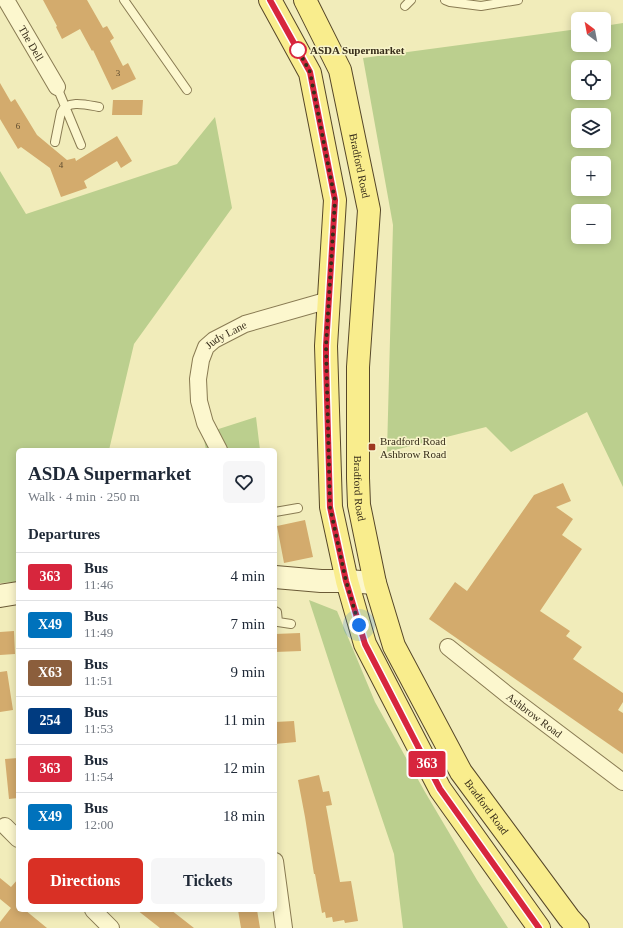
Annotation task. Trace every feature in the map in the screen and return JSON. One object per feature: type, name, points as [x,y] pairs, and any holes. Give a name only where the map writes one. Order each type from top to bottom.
[{"type":"main road","points":[[270,0],[310,72],[335,200],[326,346],[330,507],[346,581],[365,644],[440,789],[539,928]]},
{"type":"main road","name":"Bradford Road","points":[[305,0],[340,70],[369,210],[358,367],[358,478],[359,505],[375,583],[394,646],[461,772],[568,918],[578,928]]},
{"type":"main road","points":[[330,507],[359,505]]},
{"type":"street","name":"The Dell","points":[[6,0],[57,87]]},
{"type":"street","name":"Judy Lane","points":[[218,448],[206,424],[199,401],[198,379],[200,360],[206,347],[214,340],[245,324],[329,300]]},
{"type":"street","points":[[277,577],[321,581],[375,583]]},
{"type":"street","points":[[0,596],[16,594]]},
{"type":"street","name":"Ashbrow Road","points":[[448,647],[509,696],[623,782]]},
{"type":"street","points":[[8,826],[16,836]]},
{"type":"street","points":[[277,876],[284,928]]},
{"type":"street","points":[[95,912],[111,928]]},
{"type":"lane","points":[[124,0],[187,90]]},
{"type":"lane","points":[[445,0],[481,6],[518,0]]},
{"type":"lane","points":[[57,87],[81,145]]},
{"type":"lane","points":[[55,142],[62,109],[78,104],[99,107]]},
{"type":"lane","points":[[277,512],[298,508]]},
{"type":"lane","points":[[277,612],[278,622],[291,624]]},
{"type":"green space","points":[[623,23],[623,487],[587,412],[511,452],[486,427],[387,452],[393,225],[363,58],[571,30],[571,52],[611,52],[611,25]]},
{"type":"green space","points":[[215,117],[232,208],[134,344],[109,448],[16,448],[16,582],[0,583],[0,171],[26,214],[177,164]]},
{"type":"green space","points":[[256,417],[260,448],[206,448],[203,434]]},
{"type":"green space","points":[[309,600],[337,611],[375,702],[425,792],[477,880],[508,928],[403,928],[394,854]]},
{"type":"building","points":[[43,0],[87,0],[103,28],[107,26],[114,38],[110,41],[123,66],[128,63],[136,79],[112,90],[93,50],[92,51],[80,29],[62,39]]},
{"type":"building","points":[[0,83],[11,102],[15,99],[37,135],[67,160],[75,158],[76,161],[117,136],[132,161],[121,168],[117,161],[84,181],[87,188],[61,197],[50,168],[21,147],[18,149],[0,119]]},
{"type":"building","points":[[113,100],[143,100],[142,115],[112,115]]},
{"type":"building","points":[[563,483],[571,501],[556,507],[573,519],[562,535],[582,549],[540,611],[570,631],[566,636],[582,647],[573,659],[623,693],[623,702],[618,710],[623,713],[623,754],[429,619],[455,582],[467,591],[534,495]]},
{"type":"building","points":[[305,520],[313,557],[284,563],[277,526]]},
{"type":"building","points":[[14,631],[15,654],[0,655],[0,632]]},
{"type":"building","points":[[300,633],[301,651],[277,652],[277,634]]},
{"type":"building","points":[[7,671],[13,710],[0,712],[0,672]]},
{"type":"building","points":[[294,721],[296,742],[277,744],[277,722]]},
{"type":"building","points":[[16,758],[16,798],[9,799],[5,759]]},
{"type":"building","points":[[319,775],[323,792],[329,791],[332,805],[326,806],[340,882],[351,881],[358,921],[345,923],[344,920],[333,922],[332,917],[326,918],[325,912],[322,913],[298,780]]},
{"type":"building","points":[[0,878],[11,887],[16,881],[16,912],[27,912],[47,928],[0,928],[0,922],[11,908],[0,899]]},
{"type":"building","points":[[140,912],[174,912],[194,928],[160,928]]},
{"type":"building","points":[[238,912],[257,912],[260,928],[241,928]]},
{"type":"bus line","name":"363","points":[[270,0],[310,72],[335,200],[326,346],[330,507],[346,581],[365,644],[440,789],[539,928]]},
{"type":"place","name":"ASDA Supermarket","points":[[298,50]]},
{"type":"place","name":"Bradford Road Ashbrow Road","points":[[372,447]]},
{"type":"route","points":[[298,50],[297,48],[310,72],[335,200],[326,346],[330,507],[346,581],[359,625]]}]
